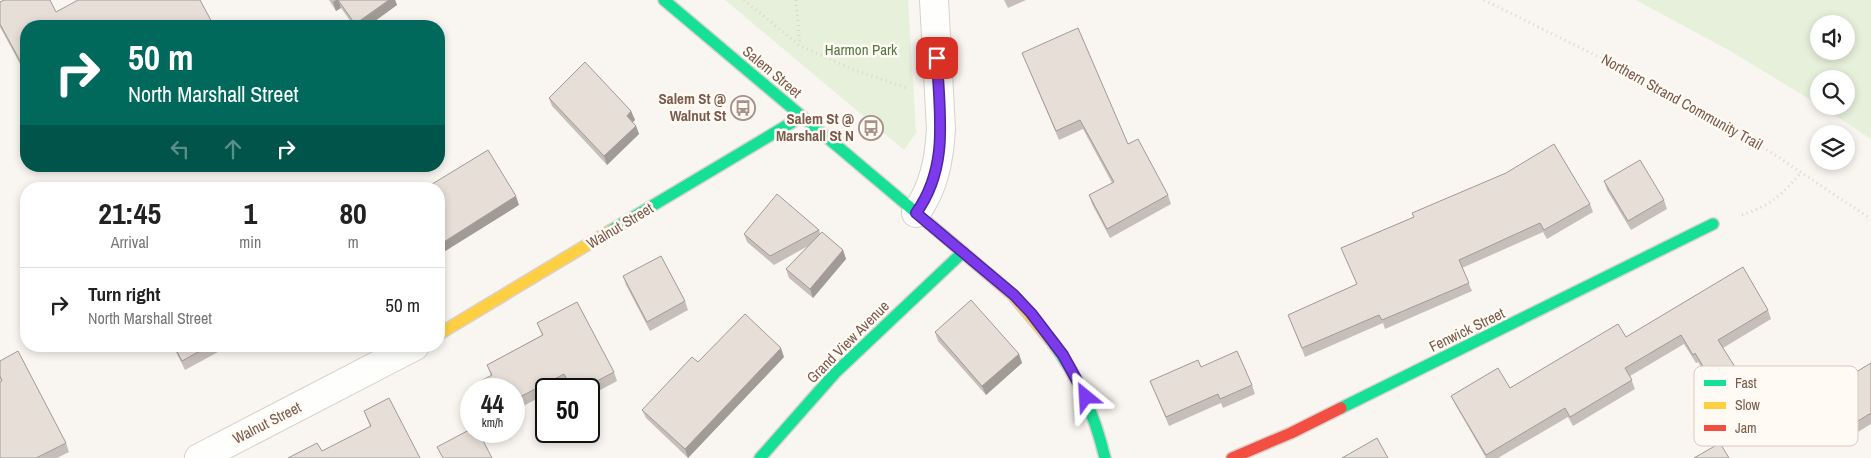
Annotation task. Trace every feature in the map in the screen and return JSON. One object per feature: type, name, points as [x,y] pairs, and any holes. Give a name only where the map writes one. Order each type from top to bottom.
[{"type":"street","name":"Salem Street","points":[[664,0],[1014,295],[1031,313],[1063,355],[1086,397],[1102,441],[1105,458]]},
{"type":"street","points":[[916,213],[932,186],[939,157],[941,130],[934,0]]},
{"type":"street","name":"Walnut Street","points":[[445,330],[800,116]]},
{"type":"street","name":"Fenwick Street","points":[[1232,458],[1291,434],[1713,224]]},
{"type":"street","name":"Grand View Avenue","points":[[760,458],[835,373],[963,252]]},
{"type":"street","name":"Walnut Street","points":[[199,458],[403,352]]},
{"type":"path","points":[[744,0],[800,46],[854,70],[914,91],[939,96]]},
{"type":"path","points":[[796,0],[800,46]]},
{"type":"path","name":"Northern Strand Community Trail","points":[[1484,0],[1607,61],[1748,137],[1871,219]]},
{"type":"path","points":[[1713,224],[1756,210],[1772,201],[1787,190],[1800,172]]},
{"type":"green space","name":"Harmon Park","points":[[725,0],[908,0],[916,133],[904,150]]},
{"type":"green space","points":[[1636,0],[1871,0],[1871,139],[1855,128],[1855,125],[1850,125],[1835,115],[1855,115],[1855,70],[1810,70],[1810,100],[1732,52]]},
{"type":"building","points":[[4,0],[50,0],[56,12],[78,0],[200,0],[211,20],[20,20],[20,61],[0,24],[0,2]]},
{"type":"building","points":[[338,0],[389,0],[361,20],[352,20]]},
{"type":"building","points":[[1078,28],[1128,144],[1138,139],[1168,195],[1107,229],[1089,195],[1114,182],[1080,120],[1056,131],[1022,53]]},
{"type":"building","points":[[585,62],[631,111],[627,116],[636,126],[604,156],[549,98]]},
{"type":"building","points":[[1554,144],[1590,204],[1544,230],[1540,223],[1459,260],[1469,283],[1382,320],[1379,315],[1302,348],[1288,315],[1357,284],[1341,248],[1414,217],[1412,213],[1506,173]]},
{"type":"building","points":[[488,150],[516,196],[445,241],[445,182],[435,182]]},
{"type":"building","points":[[1640,160],[1664,200],[1628,221],[1604,181]]},
{"type":"building","points":[[777,194],[819,230],[770,256],[744,234]]},
{"type":"building","points":[[822,232],[843,250],[810,289],[786,269]]},
{"type":"building","points":[[661,256],[685,301],[647,322],[623,276]]},
{"type":"building","points":[[1743,267],[1768,310],[1718,340],[1734,366],[1703,366],[1695,353],[1693,355],[1681,335],[1625,368],[1632,380],[1570,417],[1565,408],[1486,455],[1451,396],[1498,368],[1510,388],[1618,324],[1626,337]]},
{"type":"building","points":[[971,300],[1019,354],[982,386],[935,332]]},
{"type":"building","points":[[577,302],[614,372],[600,379],[566,378],[564,374],[556,378],[535,378],[535,389],[525,394],[525,378],[486,378],[492,375],[487,365],[543,335],[537,323]]},
{"type":"building","points":[[745,314],[781,348],[685,449],[642,410],[692,357],[698,362]]},
{"type":"building","points":[[18,351],[66,443],[36,458],[0,458],[0,382],[2,381],[0,361]]},
{"type":"building","points":[[1237,351],[1252,385],[1220,399],[1218,394],[1166,417],[1150,381],[1198,360],[1201,367]]},
{"type":"building","points":[[177,352],[198,352],[182,361]]},
{"type":"building","points":[[1871,363],[1871,413],[1858,421],[1858,371]]},
{"type":"building","points":[[389,398],[420,458],[288,458],[317,443],[322,451],[371,426],[364,411]]},
{"type":"building","points":[[460,435],[460,443],[484,443],[492,458],[443,458],[437,447]]},
{"type":"building","points":[[1377,438],[1388,458],[1342,458]]},
{"type":"building","points":[[1715,446],[1722,446],[1729,458],[1694,458]]},
{"type":"traffic: fast","points":[[664,0],[945,237]]},
{"type":"traffic: fast","points":[[610,231],[801,117]]},
{"type":"traffic: fast","points":[[1341,408],[1713,224]]},
{"type":"traffic: fast","points":[[760,458],[835,373],[963,252]]},
{"type":"traffic: fast","points":[[1053,343],[1071,370],[1085,398],[1105,458]]},
{"type":"traffic: slow","points":[[445,330],[610,231]]},
{"type":"traffic: slow","points":[[945,237],[1013,295],[1053,343]]},
{"type":"traffic: jam","points":[[1232,458],[1291,433],[1341,408]]},
{"type":"place","name":"Salem St @ Walnut St","points":[[743,108]]},
{"type":"place","name":"Salem St @ Marshall St N","points":[[871,128]]},
{"type":"route","points":[[937,58],[941,130],[939,157],[934,181],[916,213],[1014,295],[1031,313],[1063,355],[1086,397]]}]
